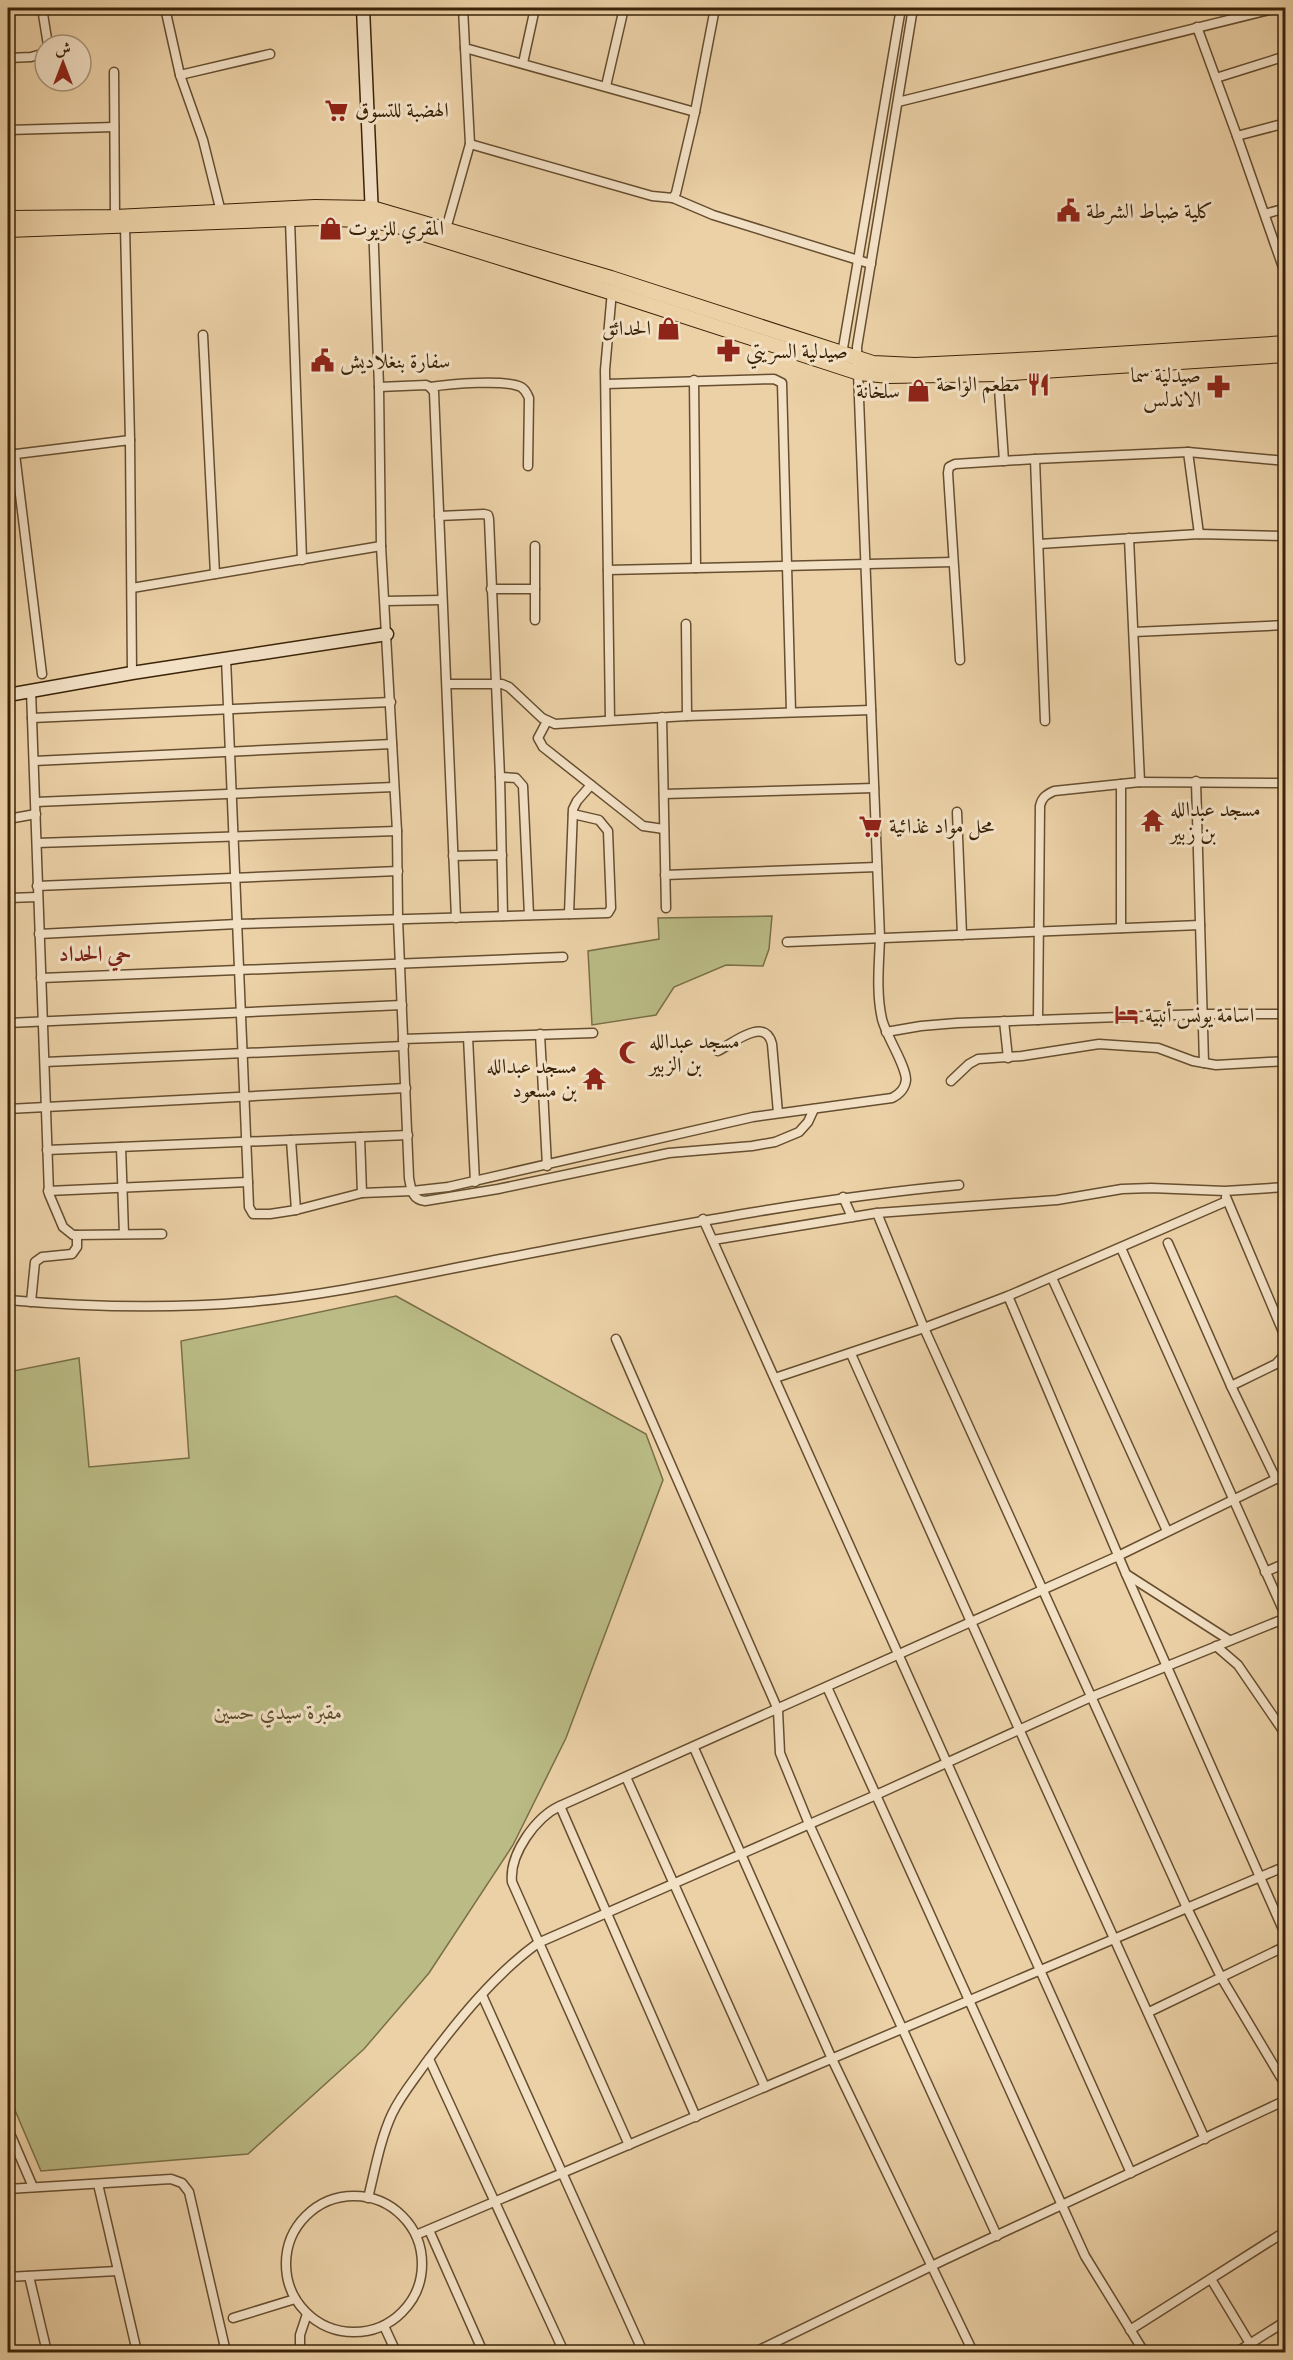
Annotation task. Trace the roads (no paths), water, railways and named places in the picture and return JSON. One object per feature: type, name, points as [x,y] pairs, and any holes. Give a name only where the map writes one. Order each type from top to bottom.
[{"type":"main road","points":[[8,230],[221,212],[315,207],[372,214],[446,229],[889,376],[998,374],[1286,355]]},
{"type":"main road","points":[[8,218],[120,221],[345,218],[372,214],[398,226],[612,285],[842,354],[858,366],[915,365],[1286,343]]},
{"type":"street","points":[[42,8],[46,33]]},
{"type":"street","points":[[165,8],[180,75],[203,140],[221,212]]},
{"type":"street","points":[[363,8],[379,387],[381,546],[391,702],[397,831],[398,919],[412,1191],[418,1200],[425,1201],[498,1189],[669,1153],[764,1145],[799,1132],[808,1122],[813,1109]]},
{"type":"street","points":[[446,229],[470,144],[463,8]]},
{"type":"street","points":[[523,63],[535,8]]},
{"type":"street","points":[[606,86],[624,8]]},
{"type":"street","points":[[673,198],[695,112],[715,8]]},
{"type":"street","points":[[842,354],[901,8]]},
{"type":"street","points":[[226,658],[249,1209],[253,1214],[296,1210],[362,1192],[412,1191],[475,1182],[735,1121],[892,1098],[900,1093],[905,1084],[905,1075],[886,1032],[879,1006],[880,938],[857,339],[914,8]]},
{"type":"street","points":[[898,102],[1277,8]]},
{"type":"street","points":[[1197,27],[1286,276]]},
{"type":"street","points":[[465,48],[695,112]]},
{"type":"street","points":[[180,75],[270,54]]},
{"type":"street","points":[[8,58],[33,56]]},
{"type":"street","points":[[1216,78],[1286,56]]},
{"type":"street","points":[[114,72],[114,127],[130,440],[132,673]]},
{"type":"street","points":[[1237,136],[1286,123]]},
{"type":"street","points":[[8,130],[114,127]]},
{"type":"street","points":[[470,144],[652,196],[673,198],[713,214],[871,264]]},
{"type":"street","points":[[1265,214],[1286,208]]},
{"type":"street","points":[[290,219],[302,560]]},
{"type":"street","points":[[610,720],[606,357],[612,285]]},
{"type":"street","points":[[203,336],[215,574]]},
{"type":"street","points":[[998,374],[1004,461]]},
{"type":"street","points":[[606,384],[774,379],[782,383],[791,712]]},
{"type":"street","points":[[694,380],[696,568]]},
{"type":"street","points":[[379,387],[513,384],[525,390],[529,399],[528,466]]},
{"type":"street","points":[[430,387],[434,397],[456,918]]},
{"type":"street","points":[[42,674],[11,455],[130,440]]},
{"type":"street","points":[[1188,452],[1199,534]]},
{"type":"street","points":[[960,660],[949,467],[955,464],[1188,452],[1286,461]]},
{"type":"street","points":[[1035,459],[1045,721]]},
{"type":"street","points":[[439,516],[488,515],[500,777],[503,916]]},
{"type":"street","points":[[1039,544],[1199,534],[1286,536]]},
{"type":"street","points":[[1129,538],[1140,782]]},
{"type":"street","points":[[132,588],[381,546]]},
{"type":"street","points":[[535,546],[535,620]]},
{"type":"street","points":[[608,570],[953,562]]},
{"type":"street","points":[[491,589],[535,589]]},
{"type":"street","points":[[385,601],[442,600]]},
{"type":"street","points":[[686,624],[687,716]]},
{"type":"street","points":[[1134,632],[1286,625]]},
{"type":"street","points":[[8,695],[132,673],[387,634]]},
{"type":"street","points":[[447,684],[495,683],[509,687],[548,721],[563,724],[662,717],[871,710]]},
{"type":"street","points":[[31,690],[48,1191],[63,1227],[69,1233],[77,1236],[162,1234]]},
{"type":"street","points":[[32,718],[391,702]]},
{"type":"street","points":[[662,717],[666,908]]},
{"type":"street","points":[[548,721],[539,734],[540,743],[643,826],[664,828]]},
{"type":"street","points":[[34,761],[392,744]]},
{"type":"street","points":[[500,777],[516,778],[523,786],[529,915]]},
{"type":"street","points":[[1038,1020],[1041,800],[1046,795],[1054,791],[1140,782],[1286,783]]},
{"type":"street","points":[[1196,782],[1204,1063]]},
{"type":"street","points":[[1121,784],[1121,928]]},
{"type":"street","points":[[569,914],[573,814],[575,805],[591,785]]},
{"type":"street","points":[[36,802],[394,787]]},
{"type":"street","points":[[664,794],[874,788]]},
{"type":"street","points":[[957,812],[962,935]]},
{"type":"street","points":[[8,819],[36,814]]},
{"type":"street","points":[[39,933],[237,924],[606,914],[611,908],[608,831],[599,820],[573,814]]},
{"type":"street","points":[[37,843],[397,831]]},
{"type":"street","points":[[453,856],[502,855]]},
{"type":"street","points":[[665,875],[877,867]]},
{"type":"street","points":[[37,886],[398,871]]},
{"type":"street","points":[[8,898],[38,897]]},
{"type":"street","points":[[787,942],[1200,925]]},
{"type":"street","points":[[41,978],[562,957]]},
{"type":"street","points":[[8,1023],[402,1005]]},
{"type":"street","points":[[886,1032],[939,1024],[1004,1021],[1203,1014],[1286,1014]]},
{"type":"street","points":[[1004,1021],[1008,1058]]},
{"type":"street","points":[[718,1051],[755,1031],[763,1031],[770,1036],[778,1113]]},
{"type":"street","points":[[45,1062],[242,1053],[468,1037],[593,1033]]},
{"type":"street","points":[[540,1034],[547,1166]]},
{"type":"street","points":[[468,1037],[475,1182]]},
{"type":"street","points":[[951,1081],[973,1061],[983,1058],[1008,1058],[1082,1046],[1116,1044],[1158,1048],[1204,1063],[1229,1066],[1286,1061]]},
{"type":"street","points":[[8,1109],[406,1088]]},
{"type":"street","points":[[47,1150],[408,1135]]},
{"type":"street","points":[[360,1137],[362,1192]]},
{"type":"street","points":[[291,1140],[296,1210]]},
{"type":"street","points":[[121,1147],[124,1234]]},
{"type":"street","points":[[48,1191],[248,1182]]},
{"type":"street","points":[[8,1299],[108,1306],[182,1306],[286,1298],[362,1286],[704,1219],[843,1197],[959,1185]]},
{"type":"street","points":[[713,1240],[877,1213],[1049,1201],[1136,1188],[1225,1191],[1286,1187]]},
{"type":"street","points":[[1225,1191],[1227,1201],[1286,1339]]},
{"type":"street","points":[[843,1197],[852,1217]]},
{"type":"street","points":[[775,1378],[851,1354],[1008,1296],[1227,1201]]},
{"type":"street","points":[[877,1213],[924,1328],[1187,1908],[1221,1977],[1286,2086]]},
{"type":"street","points":[[704,1219],[1131,2173]]},
{"type":"street","points":[[31,1302],[35,1262],[42,1257],[72,1254],[77,1247],[77,1236]]},
{"type":"street","points":[[1168,1243],[1231,1386],[1276,1479]]},
{"type":"street","points":[[368,2198],[393,2112],[454,2025],[518,1959],[538,1943],[876,1795],[1091,1697],[1286,1617],[1121,1248]]},
{"type":"street","points":[[1052,1278],[1167,1531]]},
{"type":"street","points":[[1008,1296],[1118,1556],[1286,1936]]},
{"type":"street","points":[[616,1339],[778,1710],[780,1754],[809,1824],[997,2236]]},
{"type":"street","points":[[1231,1386],[1276,1364],[1286,1353]]},
{"type":"street","points":[[851,1354],[1205,2139]]},
{"type":"street","points":[[629,2145],[514,1887],[512,1869],[515,1859],[536,1823],[560,1806],[1118,1556],[1286,1474]]},
{"type":"street","points":[[1265,1572],[1286,1563]]},
{"type":"street","points":[[1126,1574],[1229,1640]]},
{"type":"street","points":[[1216,1646],[1239,1665],[1286,1735]]},
{"type":"street","points":[[827,1686],[1085,2256],[1144,2352]]},
{"type":"street","points":[[693,1748],[832,2059],[973,2352]]},
{"type":"street","points":[[626,1777],[765,2087]]},
{"type":"street","points":[[560,1806],[696,2117]]},
{"type":"street","points":[[416,2235],[1286,1866]]},
{"type":"street","points":[[1149,2012],[1286,1946]]},
{"type":"street","points":[[482,1995],[644,2352]]},
{"type":"street","points":[[429,2059],[564,2352]]},
{"type":"street","points":[[755,2352],[931,2266],[1286,2100]]},
{"type":"street","points":[[8,2129],[33,2187]]},
{"type":"street","points":[[8,2189],[171,2179],[185,2186],[189,2192],[226,2352]]},
{"type":"street","points":[[98,2184],[137,2352]]},
{"type":"street","points":[[356,2196],[378,2200],[405,2218],[416,2235],[423,2261],[419,2287],[405,2310],[384,2326],[373,2330],[350,2332],[327,2327],[308,2314],[295,2299],[287,2277],[287,2252],[290,2241],[302,2220],[311,2211],[332,2200],[356,2196]]},
{"type":"street","points":[[429,2230],[483,2352]]},
{"type":"street","points":[[1130,2330],[1286,2231]]},
{"type":"street","points":[[8,2277],[117,2271]]},
{"type":"street","points":[[29,2276],[47,2352]]},
{"type":"street","points":[[1211,2279],[1255,2352]]},
{"type":"street","points":[[234,2318],[295,2299]]},
{"type":"street","points":[[300,2352],[300,2335],[308,2314]]},
{"type":"street","points":[[1236,2352],[1286,2321]]},
{"type":"street","points":[[384,2326],[396,2352]]},
{"type":"place","name":"الهضبة للتسوق","points":[[337,110]]},
{"type":"place","name":"كلية ضباط الشرطة","points":[[1068,211]]},
{"type":"place","name":"المقري للزيوت","points":[[330,228]]},
{"type":"place","name":"الحدائق","points":[[669,328]]},
{"type":"place","name":"صيدلية السريتي","points":[[728,351]]},
{"type":"place","name":"سفارة بنغلاديش","points":[[322,361]]},
{"type":"place","name":"مطعم الواحة","points":[[1038,384]]},
{"type":"place","name":"صيدلية سما الاندلس","points":[[1219,387]]},
{"type":"place","name":"سلخانة","points":[[918,391]]},
{"type":"place","name":"مسجد عبدالله بن زبير","points":[[1152,821]]},
{"type":"place","name":"محل مواد غذائية","points":[[871,826]]},
{"type":"place","name":"اسامة يونس أنبية","points":[[1127,1015]]},
{"type":"place","name":"مسجد عبدالله بن الزبير","points":[[631,1053]]},
{"type":"place","name":"مسجد عبدالله بن مسعود","points":[[595,1078]]},
{"type":"district","name":"حي الحداد","points":[[95,953]]},
{"type":"park label","name":"مقبرة سيدي حسين","points":[[278,1712]]}]
